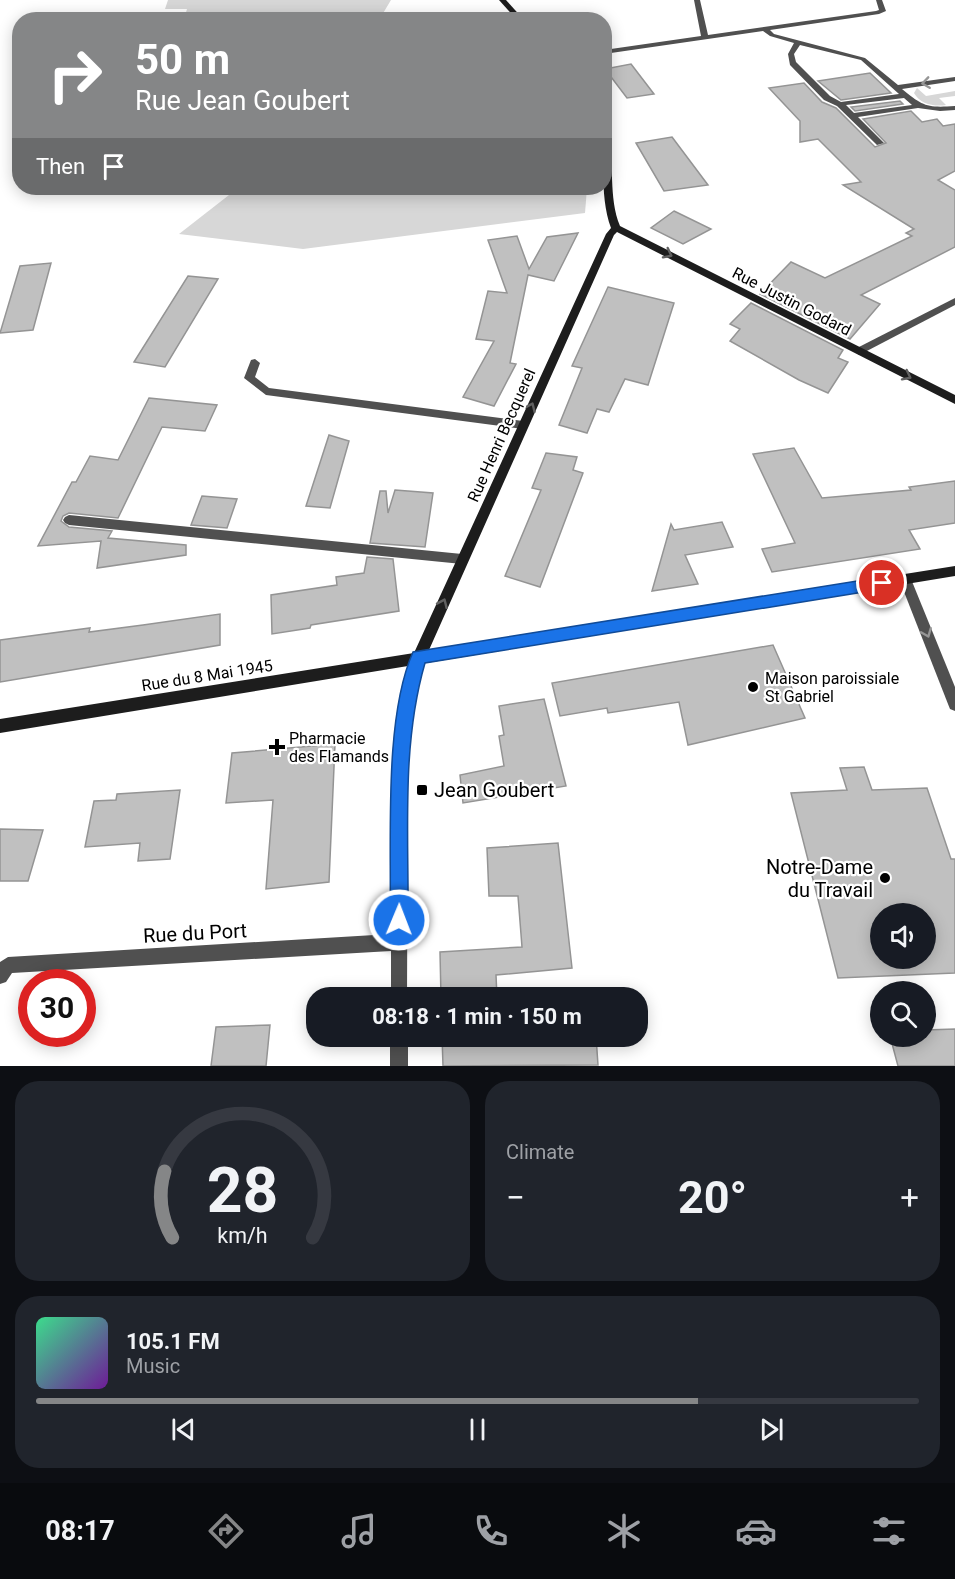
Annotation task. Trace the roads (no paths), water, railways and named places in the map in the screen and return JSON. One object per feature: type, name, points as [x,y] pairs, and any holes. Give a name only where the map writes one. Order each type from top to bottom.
[{"type":"street","points":[[502,0],[513,12]]},
{"type":"street","points":[[698,0],[705,38]]},
{"type":"street","points":[[612,51],[881,12],[879,0]]},
{"type":"street","points":[[764,29],[772,35],[863,59],[918,106]]},
{"type":"street","points":[[799,41],[790,54],[793,63],[827,98],[840,104],[880,142]]},
{"type":"street","points":[[897,87],[955,79]]},
{"type":"street","points":[[840,104],[906,95]]},
{"type":"street","points":[[852,116],[918,106],[940,109],[955,108]]},
{"type":"street","points":[[611,195],[611,213],[615,228]]},
{"type":"street","name":"Rue Justin Godard","points":[[615,228],[955,400]]},
{"type":"street","name":"Rue Henri Becquerel","points":[[419,657],[610,234],[615,228]]},
{"type":"street","points":[[859,351],[955,301]]},
{"type":"street","points":[[255,363],[249,378],[266,391],[523,425]]},
{"type":"street","points":[[69,520],[462,559]]},
{"type":"street","name":"Rue du 8 Mai 1945","points":[[0,726],[955,571]]},
{"type":"street","points":[[905,579],[955,704]]},
{"type":"street","points":[[399,987],[401,750],[409,692],[419,657]]},
{"type":"street","name":"Rue du Port","points":[[0,976],[8,965],[399,942]]},
{"type":"street","points":[[399,1047],[399,1066]]},
{"type":"place","name":"Maison paroissiale St Gabriel","points":[[753,687]]},
{"type":"place","name":"Pharmacie des Flamands","points":[[277,747]]},
{"type":"place","name":"Jean Goubert","points":[[422,790]]},
{"type":"place","name":"Notre-Dame du Travail","points":[[885,878]]}]
